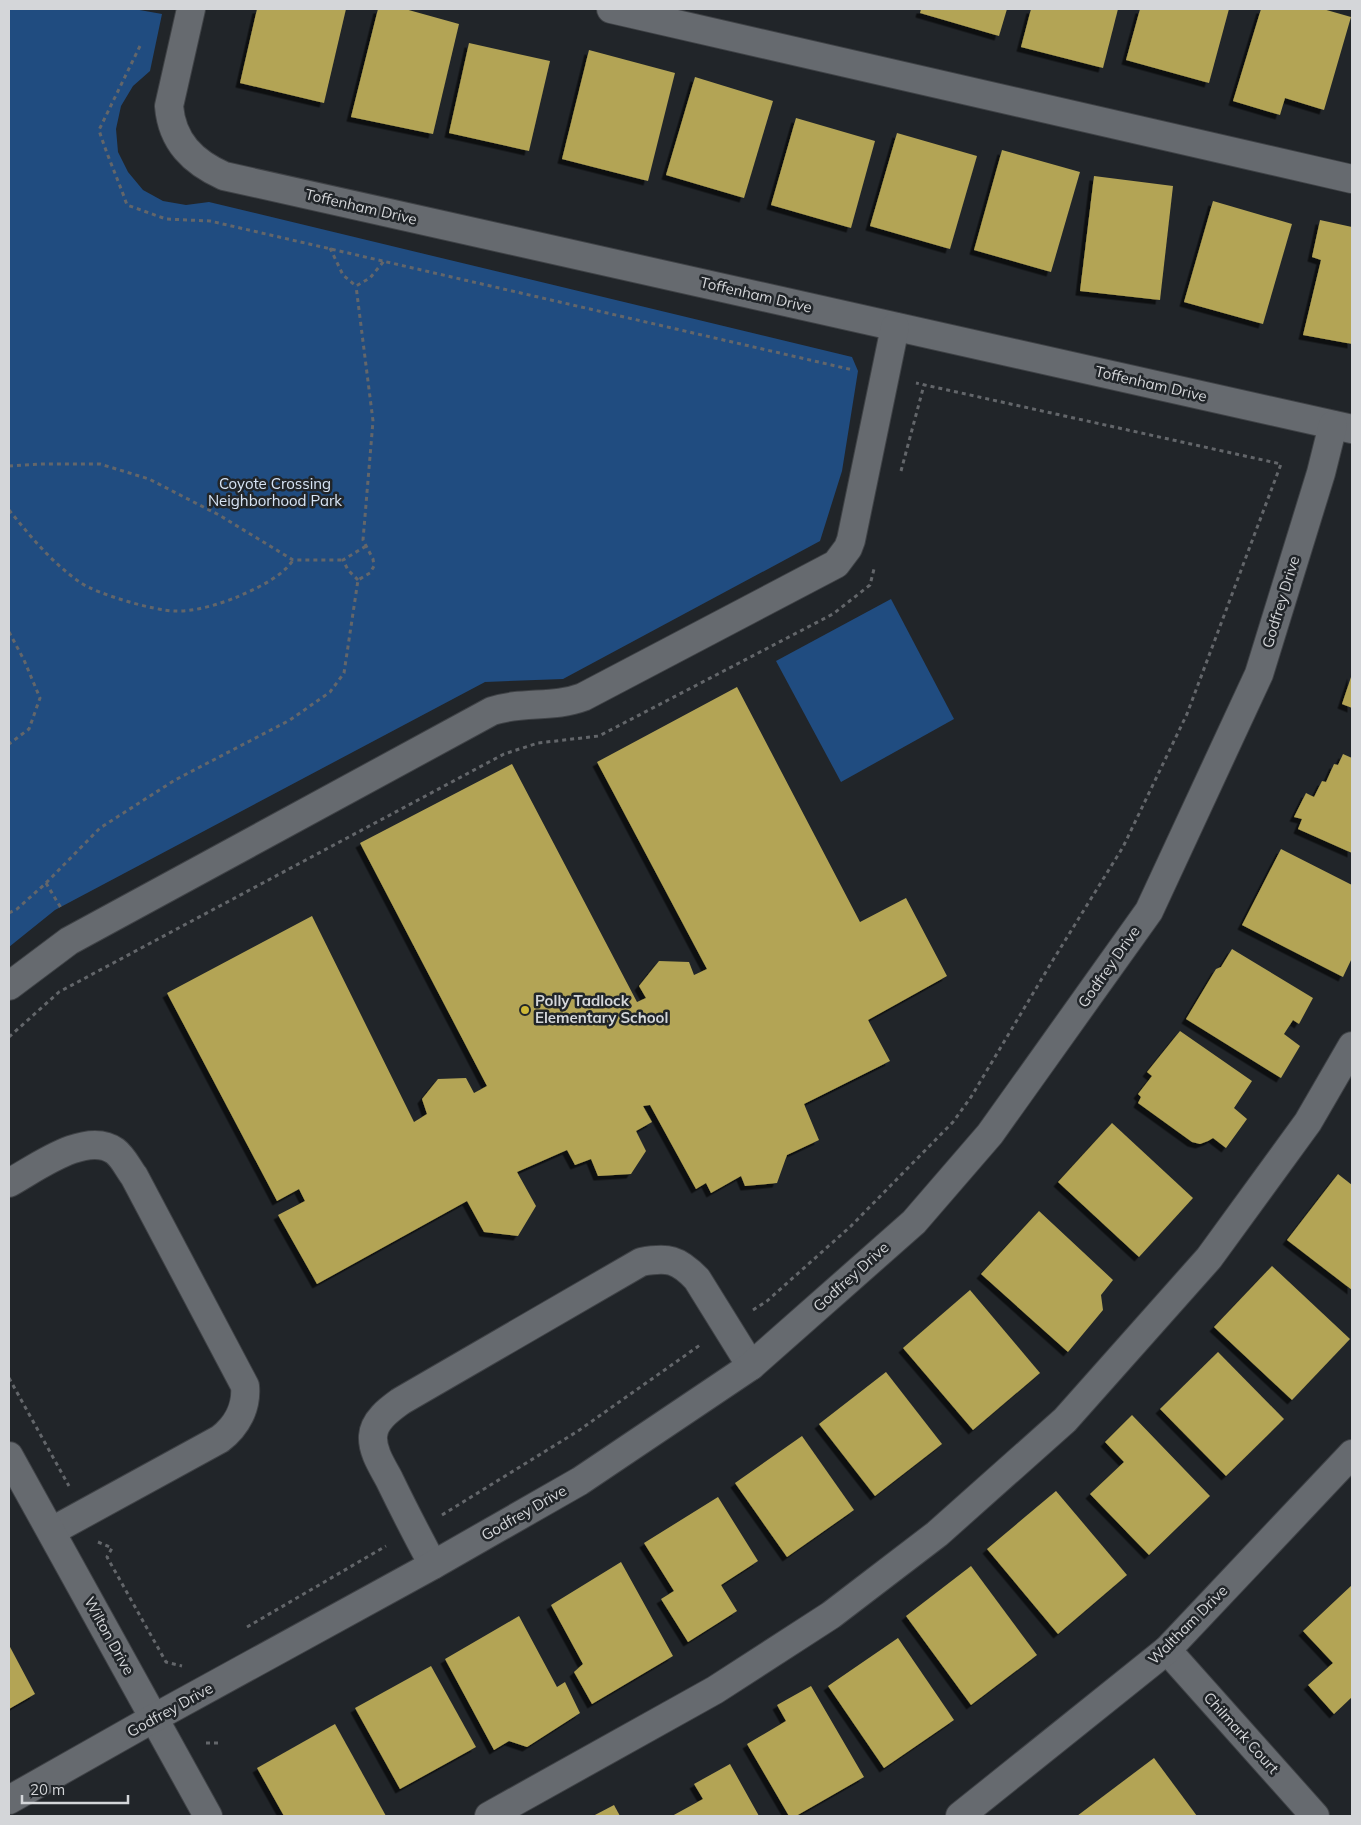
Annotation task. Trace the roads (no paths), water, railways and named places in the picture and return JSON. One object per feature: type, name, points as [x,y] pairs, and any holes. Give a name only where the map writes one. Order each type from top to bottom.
[{"type":"street","name":"Toffenham Drive","points":[[191,9],[170,106],[170,122],[182,145],[200,164],[224,176],[1343,427]]},
{"type":"street","points":[[611,9],[1352,179]]},
{"type":"street","points":[[9,986],[70,941],[492,711],[509,707],[571,702],[583,697],[703,633],[826,571],[836,564],[848,548],[851,540],[895,327]]},
{"type":"street","name":"Godfrey Drive","points":[[9,1800],[154,1718],[434,1565],[580,1481],[751,1366],[914,1222],[990,1134],[1149,911],[1260,674],[1321,473],[1343,427]]},
{"type":"street","points":[[489,1816],[715,1690],[831,1615],[937,1534],[1065,1420],[1209,1258],[1308,1122],[1352,1046]]},
{"type":"street","points":[[9,1183],[63,1153],[82,1146],[101,1145],[115,1151],[134,1176],[245,1386],[246,1396],[239,1417],[230,1431],[220,1439],[52,1531]]},
{"type":"street","points":[[434,1565],[402,1507],[374,1446],[373,1434],[376,1425],[387,1411],[401,1401],[641,1262],[660,1259],[676,1261],[687,1268],[697,1279],[751,1366]]},
{"type":"street","name":"Waltham Drive","points":[[960,1816],[1167,1650],[1352,1454]]},
{"type":"street","name":"Wilton Drive","points":[[9,1456],[208,1816]]},
{"type":"street","name":"Chilmark Court","points":[[1167,1650],[1315,1816]]},
{"type":"place","name":"Polly Tadlock Elementary School","points":[[525,1010]]},
{"type":"park label","name":"Coyote Crossing Neighborhood Park","points":[[275,492]]}]
